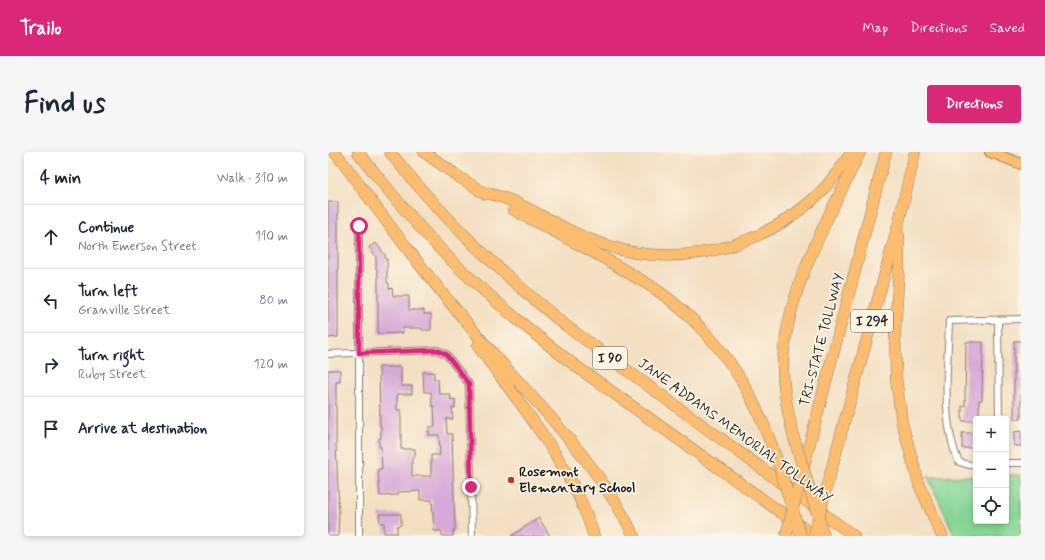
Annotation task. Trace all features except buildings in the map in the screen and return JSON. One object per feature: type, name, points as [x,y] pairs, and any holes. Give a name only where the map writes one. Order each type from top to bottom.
[{"type":"highway","points":[[335,152],[380,214],[466,322],[574,443],[608,490],[634,536]]},
{"type":"highway","name":"I 90","points":[[358,152],[418,225],[449,258],[501,306],[574,364],[809,535]]},
{"type":"highway","name":"JANE ADDAMS MEMORIAL TOLLWAY","points":[[390,152],[443,214],[491,262],[523,291],[565,325],[854,536]]},
{"type":"highway","points":[[424,152],[480,191],[602,257],[654,288],[679,307],[698,325],[720,350],[750,395],[809,535]]},
{"type":"highway","points":[[480,191],[512,201],[592,240],[614,248],[637,253],[689,255],[710,252],[734,245],[756,237],[779,225],[802,209],[819,194],[839,171],[852,152]]},
{"type":"highway","points":[[824,536],[792,431],[785,390],[783,361],[790,315],[797,292],[812,254],[860,152]]},
{"type":"highway","name":"TRI-STATE TOLLWAY","points":[[786,536],[886,152]]},
{"type":"highway","name":"I 294","points":[[809,535],[826,490],[899,222],[915,152]]},
{"type":"highway","points":[[899,222],[899,267],[895,333],[896,378],[902,423],[919,484],[942,536]]},
{"type":"highway","points":[[466,322],[478,346],[546,438],[568,475],[594,536]]},
{"type":"main road","points":[[990,152],[1021,164]]},
{"type":"street","points":[[359,226],[359,536]]},
{"type":"street","points":[[973,464],[969,465],[959,462],[954,451],[950,432],[947,389],[950,321],[1021,319]]},
{"type":"street","points":[[998,320],[999,416]]},
{"type":"street","points":[[328,354],[437,350],[446,354],[469,384],[472,536]]},
{"type":"street","points":[[1009,463],[1021,463]]},
{"type":"green space","points":[[1009,475],[1021,475],[1021,536],[955,536],[928,477],[973,476],[973,524],[1009,524]]},
{"type":"place","name":"Rosemont Elementary School","points":[[511,480]]},
{"type":"route","points":[[359,226],[359,353],[437,350],[446,354],[469,384],[471,487]]}]
